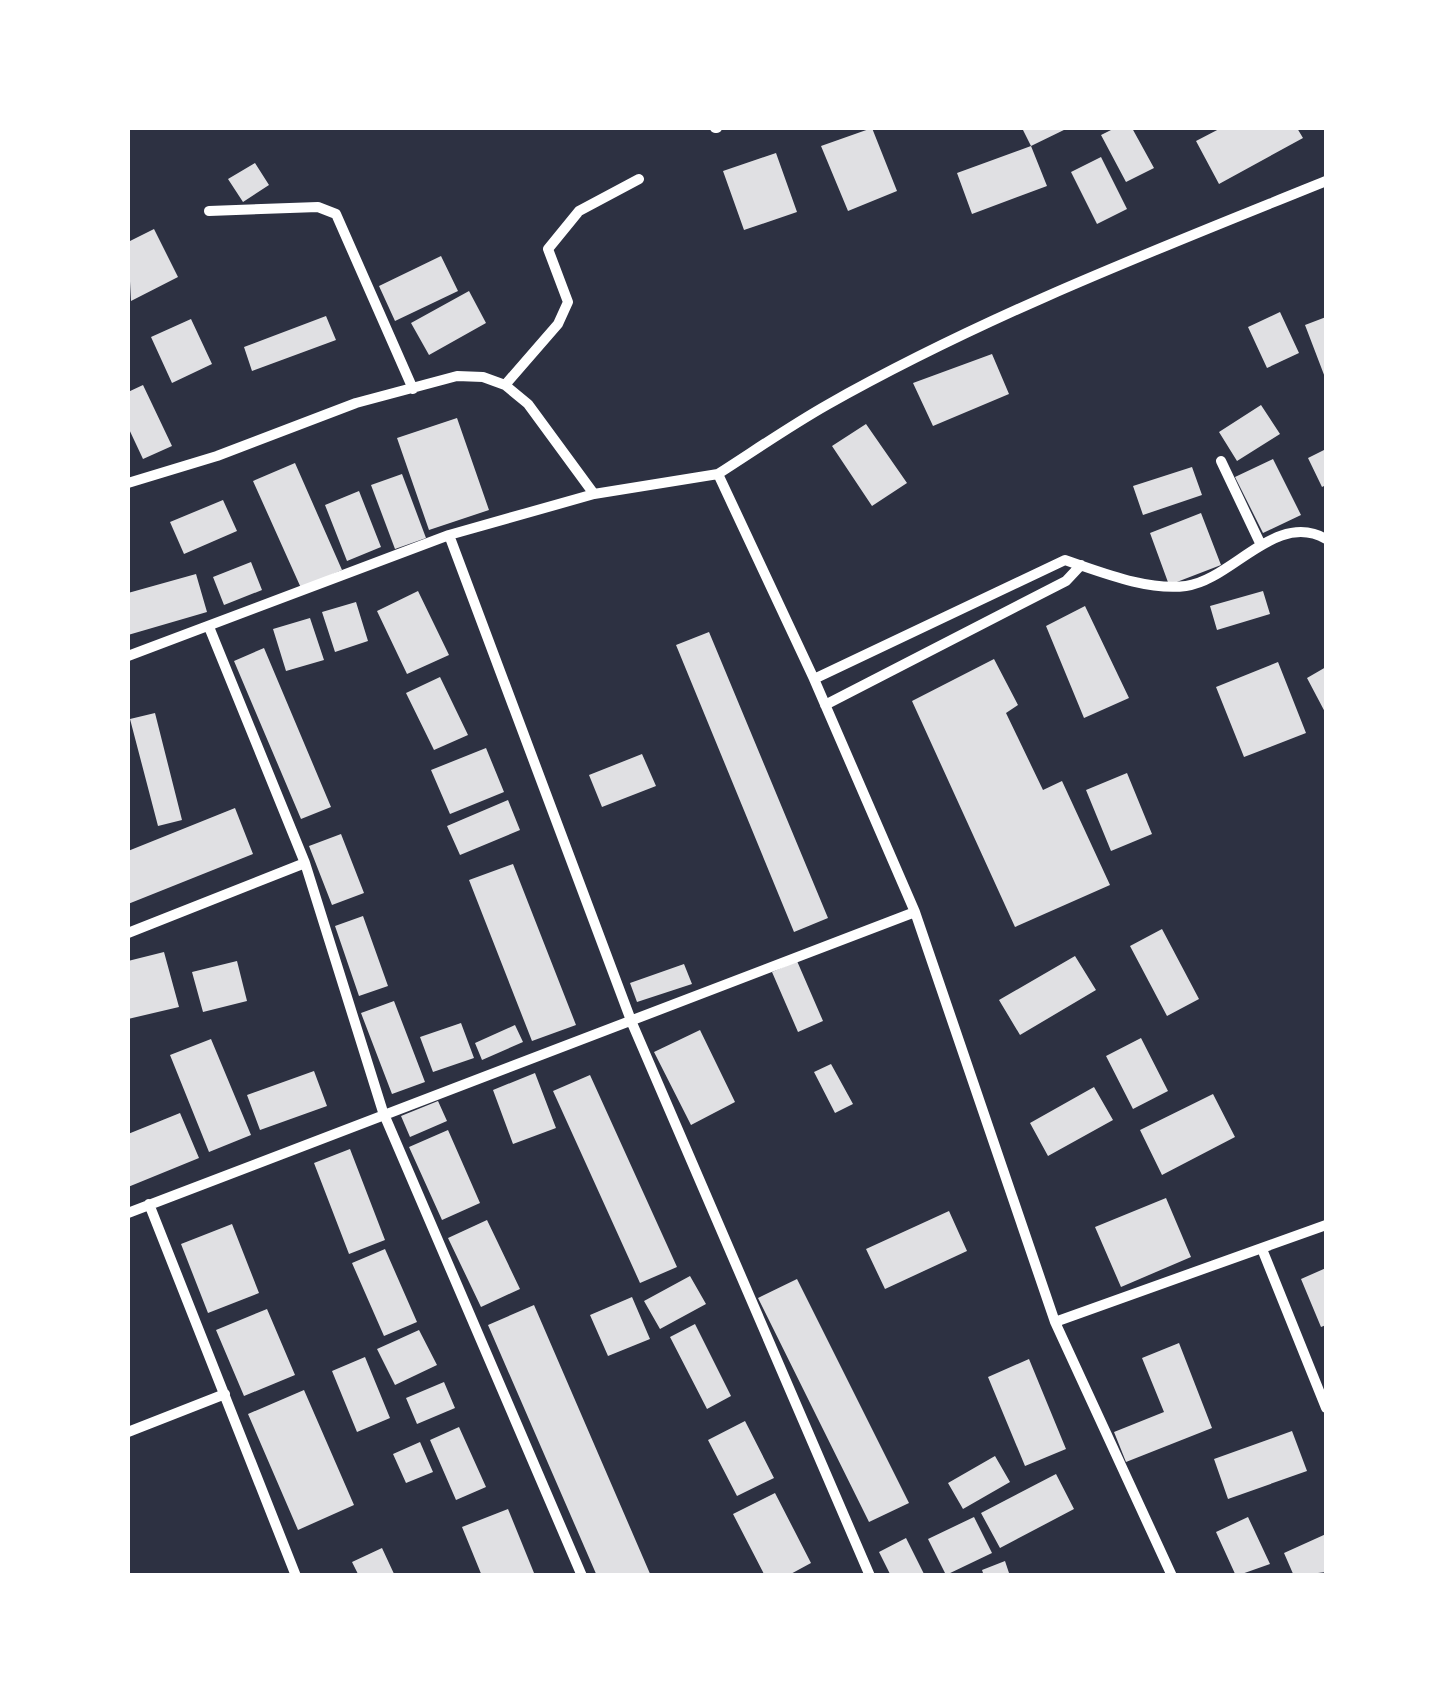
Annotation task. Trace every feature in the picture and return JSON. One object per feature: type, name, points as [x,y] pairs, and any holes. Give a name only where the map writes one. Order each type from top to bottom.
[{"type":"street","points":[[504,386],[558,324],[568,302],[548,249],[579,211],[639,180]]},
{"type":"street","points":[[128,656],[449,535],[594,494],[718,474],[825,406],[930,350],[1138,257],[1326,182]]},
{"type":"street","points":[[210,211],[318,207],[336,214],[414,389]]},
{"type":"street","points":[[128,484],[217,456],[356,404],[457,376],[483,377],[504,386],[528,404],[594,494]]},
{"type":"street","points":[[1220,460],[1261,545]]},
{"type":"street","points":[[718,474],[826,704],[915,912],[1055,1322],[1172,1576]]},
{"type":"street","points":[[814,679],[1065,560],[1162,587],[1191,586],[1261,545],[1304,530],[1326,539]]},
{"type":"street","points":[[449,535],[632,1023],[870,1576]]},
{"type":"street","points":[[826,704],[1066,582],[1081,565]]},
{"type":"street","points":[[209,628],[305,863],[383,1112],[582,1576]]},
{"type":"street","points":[[128,933],[305,863]]},
{"type":"street","points":[[128,1213],[383,1112],[632,1023],[915,912]]},
{"type":"street","points":[[149,1204],[296,1576]]},
{"type":"street","points":[[1055,1322],[1326,1225]]},
{"type":"street","points":[[1262,1249],[1326,1408]]},
{"type":"street","points":[[128,1432],[225,1394]]},
{"type":"building","points":[[872,128],[897,191],[848,211],[821,146]]},
{"type":"building","points":[[1022,128],[1068,128],[1031,146]]},
{"type":"building","points":[[1115,128],[1132,128],[1154,168],[1126,182],[1101,135]]},
{"type":"building","points":[[1221,128],[1297,128],[1303,138],[1219,184],[1196,141]]},
{"type":"building","points":[[1031,146],[1047,186],[972,214],[957,173]]},
{"type":"building","points":[[776,153],[797,212],[744,230],[723,171]]},
{"type":"building","points":[[1101,157],[1127,209],[1097,224],[1071,172]]},
{"type":"building","points":[[255,163],[269,185],[243,202],[228,179]]},
{"type":"building","points":[[154,229],[178,277],[131,301],[128,242]]},
{"type":"building","points":[[441,256],[458,291],[395,321],[379,286]]},
{"type":"building","points":[[469,291],[486,323],[429,355],[411,323]]},
{"type":"building","points":[[1280,312],[1299,353],[1267,368],[1248,327]]},
{"type":"building","points":[[326,316],[336,340],[252,371],[244,347]]},
{"type":"building","points":[[1326,317],[1326,380],[1305,325]]},
{"type":"building","points":[[191,319],[212,364],[172,383],[151,337]]},
{"type":"building","points":[[992,354],[1009,394],[933,426],[913,383]]},
{"type":"building","points":[[143,385],[172,446],[143,459],[128,427],[128,392]]},
{"type":"building","points":[[1261,405],[1280,434],[1237,461],[1219,432]]},
{"type":"building","points":[[457,418],[489,510],[429,530],[397,438]]},
{"type":"building","points":[[866,424],[907,483],[872,506],[832,446]]},
{"type":"building","points":[[1326,449],[1326,485],[1322,487],[1308,458]]},
{"type":"building","points":[[1273,459],[1301,515],[1263,533],[1235,477]]},
{"type":"building","points":[[295,463],[342,570],[301,588],[253,481]]},
{"type":"building","points":[[1192,467],[1202,495],[1143,515],[1133,486]]},
{"type":"building","points":[[402,474],[426,538],[395,549],[371,485]]},
{"type":"building","points":[[359,491],[381,547],[347,561],[325,505]]},
{"type":"building","points":[[223,500],[237,531],[184,554],[170,522]]},
{"type":"building","points":[[1201,513],[1221,565],[1169,585],[1150,533]]},
{"type":"building","points":[[251,562],[262,590],[224,605],[213,577]]},
{"type":"building","points":[[196,574],[207,612],[128,635],[128,593]]},
{"type":"building","points":[[418,591],[449,655],[407,674],[377,611]]},
{"type":"building","points":[[1263,591],[1270,614],[1217,630],[1210,606]]},
{"type":"building","points":[[356,602],[368,641],[335,652],[322,612]]},
{"type":"building","points":[[1085,606],[1129,698],[1084,718],[1046,626]]},
{"type":"building","points":[[310,618],[324,660],[286,671],[273,629]]},
{"type":"building","points":[[709,632],[828,918],[794,932],[676,645]]},
{"type":"building","points":[[264,648],[331,807],[301,819],[234,661]]},
{"type":"building","points":[[994,659],[1018,705],[1006,713],[1043,790],[1062,781],[1110,885],[1015,927],[912,701]]},
{"type":"building","points":[[1278,662],[1306,733],[1244,757],[1216,687]]},
{"type":"building","points":[[1326,667],[1326,714],[1307,678]]},
{"type":"building","points":[[440,677],[468,735],[434,750],[406,693]]},
{"type":"building","points":[[155,713],[182,820],[158,826],[130,719]]},
{"type":"building","points":[[486,748],[504,792],[450,814],[431,770]]},
{"type":"building","points":[[642,754],[656,786],[602,807],[589,775]]},
{"type":"building","points":[[1127,773],[1152,834],[1111,851],[1086,790]]},
{"type":"building","points":[[508,800],[520,830],[460,855],[447,826]]},
{"type":"building","points":[[235,808],[253,854],[128,904],[128,851]]},
{"type":"building","points":[[341,834],[364,893],[332,905],[309,846]]},
{"type":"building","points":[[513,864],[576,1025],[532,1041],[469,880]]},
{"type":"building","points":[[363,916],[388,986],[359,996],[335,926]]},
{"type":"building","points":[[1162,929],[1199,999],[1167,1016],[1130,946]]},
{"type":"building","points":[[164,952],[179,1007],[128,1019],[128,961]]},
{"type":"building","points":[[1075,956],[1096,990],[1020,1035],[999,1000]]},
{"type":"building","points":[[237,961],[247,1001],[203,1012],[192,972]]},
{"type":"building","points":[[797,961],[823,1021],[798,1032],[772,972]]},
{"type":"building","points":[[684,964],[692,984],[637,1002],[630,983]]},
{"type":"building","points":[[394,1001],[425,1082],[392,1094],[361,1013]]},
{"type":"building","points":[[461,1023],[474,1058],[433,1072],[420,1037]]},
{"type":"building","points":[[515,1025],[523,1042],[482,1060],[475,1043]]},
{"type":"building","points":[[700,1030],[735,1102],[691,1125],[654,1052]]},
{"type":"building","points":[[1141,1038],[1168,1091],[1133,1109],[1106,1056]]},
{"type":"building","points":[[211,1039],[251,1135],[209,1152],[170,1055]]},
{"type":"building","points":[[831,1064],[853,1104],[835,1113],[814,1072]]},
{"type":"building","points":[[314,1071],[327,1106],[260,1130],[247,1095]]},
{"type":"building","points":[[535,1073],[556,1128],[513,1144],[493,1090]]},
{"type":"building","points":[[590,1075],[677,1267],[640,1283],[553,1091]]},
{"type":"building","points":[[1094,1087],[1113,1120],[1048,1156],[1030,1123]]},
{"type":"building","points":[[1213,1094],[1235,1137],[1162,1175],[1140,1130]]},
{"type":"building","points":[[438,1101],[447,1121],[410,1137],[401,1116]]},
{"type":"building","points":[[180,1113],[199,1158],[128,1187],[128,1134]]},
{"type":"building","points":[[448,1130],[480,1203],[442,1220],[409,1147]]},
{"type":"building","points":[[350,1149],[385,1240],[349,1254],[314,1163]]},
{"type":"building","points":[[1166,1198],[1191,1257],[1121,1287],[1095,1227]]},
{"type":"building","points":[[949,1211],[967,1251],[885,1289],[866,1249]]},
{"type":"building","points":[[487,1220],[520,1289],[481,1307],[448,1238]]},
{"type":"building","points":[[232,1224],[259,1293],[208,1313],[181,1244]]},
{"type":"building","points":[[385,1249],[417,1322],[384,1336],[352,1263]]},
{"type":"building","points":[[1326,1268],[1326,1325],[1321,1327],[1301,1279]]},
{"type":"building","points":[[690,1276],[706,1304],[660,1329],[644,1301]]},
{"type":"building","points":[[797,1279],[909,1503],[869,1522],[758,1298]]},
{"type":"building","points":[[632,1297],[650,1339],[608,1356],[590,1315]]},
{"type":"building","points":[[534,1305],[651,1576],[597,1576],[488,1325]]},
{"type":"building","points":[[267,1309],[295,1375],[244,1396],[216,1330]]},
{"type":"building","points":[[695,1324],[731,1396],[707,1409],[670,1337]]},
{"type":"building","points":[[419,1330],[437,1365],[395,1385],[377,1349]]},
{"type":"building","points":[[1179,1343],[1212,1428],[1126,1462],[1114,1432],[1164,1412],[1142,1358]]},
{"type":"building","points":[[365,1357],[390,1418],[357,1432],[332,1371]]},
{"type":"building","points":[[1029,1359],[1066,1449],[1025,1466],[988,1377]]},
{"type":"building","points":[[444,1382],[455,1408],[417,1424],[406,1398]]},
{"type":"building","points":[[304,1390],[354,1505],[298,1530],[248,1414]]},
{"type":"building","points":[[745,1421],[774,1478],[737,1496],[708,1440]]},
{"type":"building","points":[[459,1427],[486,1487],[456,1500],[430,1440]]},
{"type":"building","points":[[1292,1431],[1307,1471],[1228,1499],[1214,1459]]},
{"type":"building","points":[[420,1442],[433,1472],[406,1483],[393,1454]]},
{"type":"building","points":[[995,1456],[1010,1482],[963,1509],[948,1483]]},
{"type":"building","points":[[1056,1474],[1074,1509],[1000,1548],[981,1513]]},
{"type":"building","points":[[775,1493],[811,1563],[787,1576],[765,1576],[733,1514]]},
{"type":"building","points":[[508,1509],[534,1573],[482,1576],[462,1527]]},
{"type":"building","points":[[974,1517],[992,1553],[946,1575],[928,1539]]},
{"type":"building","points":[[1248,1517],[1270,1564],[1236,1576],[1216,1532]]},
{"type":"building","points":[[1326,1534],[1326,1572],[1294,1576],[1284,1553]]},
{"type":"building","points":[[906,1538],[925,1576],[891,1576],[879,1552]]},
{"type":"building","points":[[382,1548],[395,1576],[359,1576],[352,1562]]},
{"type":"building","points":[[1005,1561],[1010,1576],[984,1576],[982,1570]]}]
